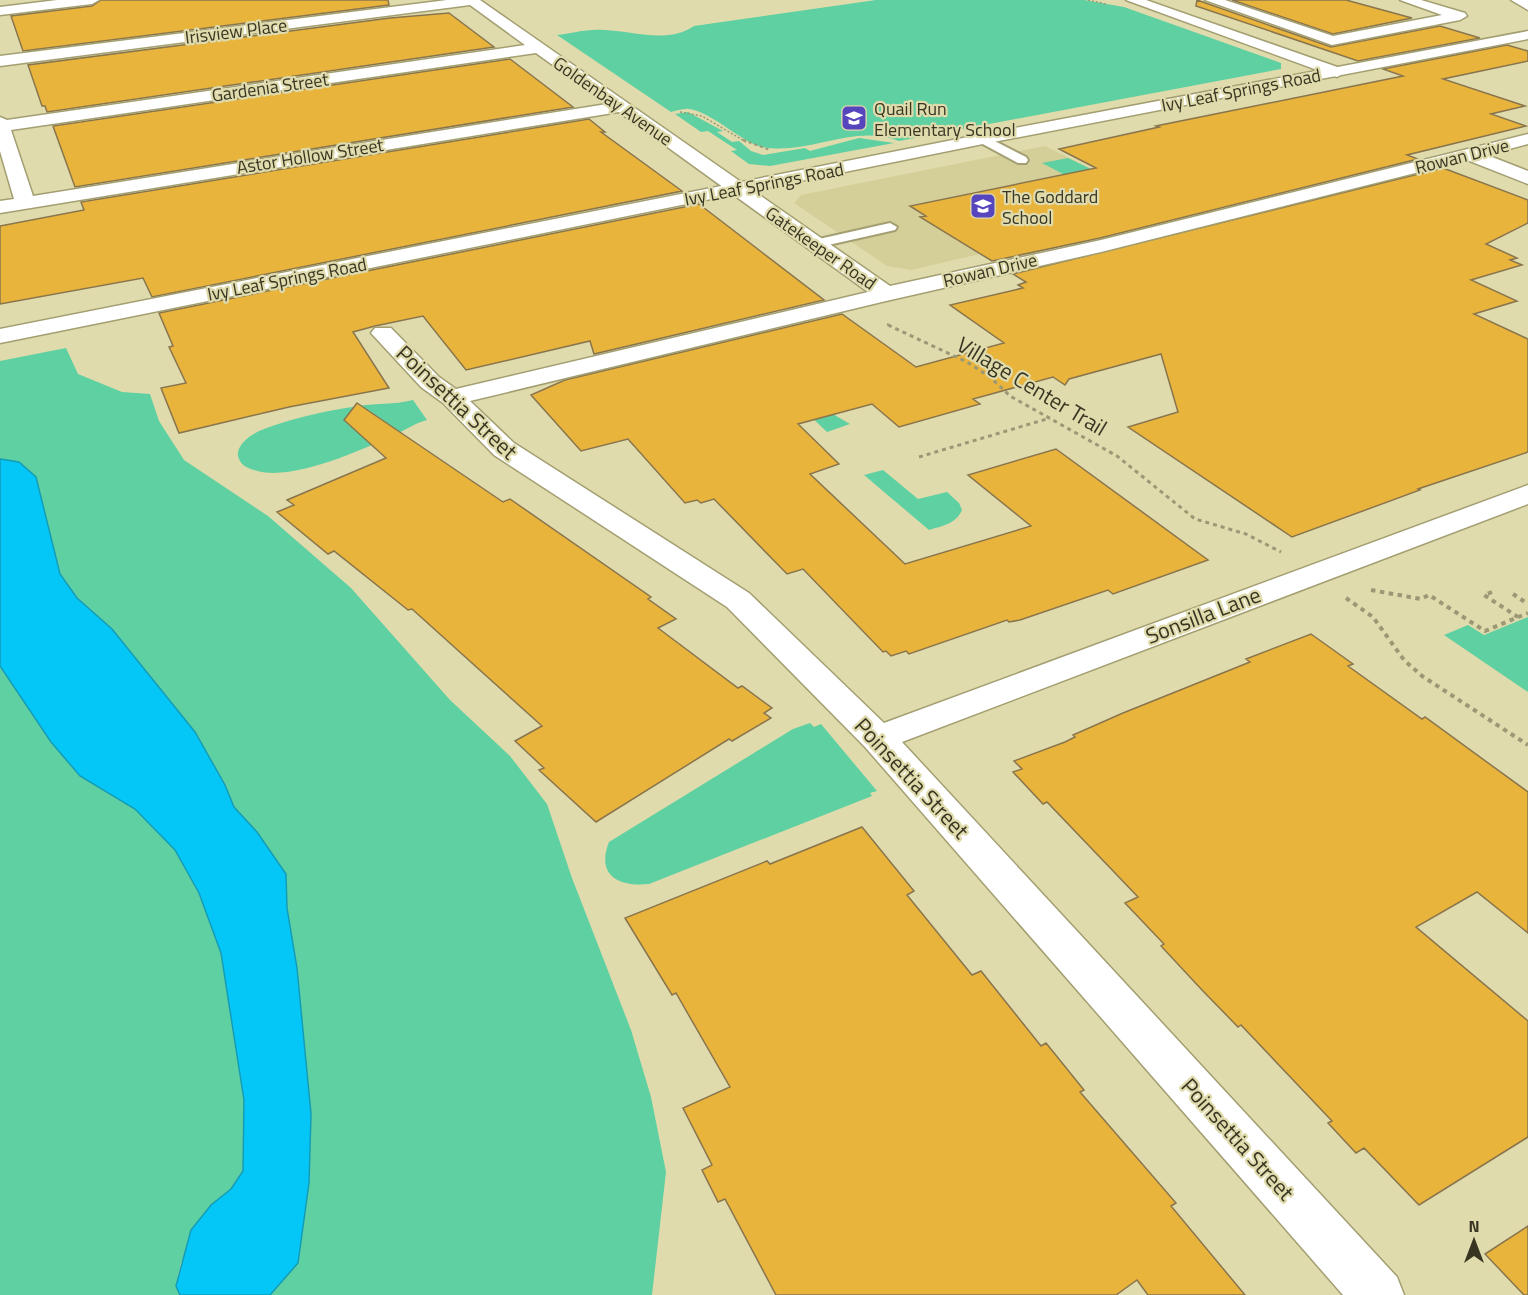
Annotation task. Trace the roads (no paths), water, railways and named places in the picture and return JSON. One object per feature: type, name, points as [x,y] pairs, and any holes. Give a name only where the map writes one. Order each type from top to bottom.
[{"type":"street","points":[[0,10],[92,0]]},
{"type":"street","name":"Goldenbay Avenue","points":[[471,0],[756,202]]},
{"type":"street","name":"Irisview Place","points":[[0,61],[471,0]]},
{"type":"street","points":[[1133,0],[1337,72]]},
{"type":"street","points":[[1212,0],[1332,41],[1460,16],[1407,0]]},
{"type":"street","points":[[1518,0],[1528,6]]},
{"type":"street","name":"Ivy Leaf Springs Road","points":[[0,336],[983,139],[1528,35]]},
{"type":"street","name":"Gardenia Street","points":[[1,124],[539,48]]},
{"type":"street","name":"Astor Hollow Street","points":[[0,207],[621,107]]},
{"type":"street","points":[[1,124],[25,203]]},
{"type":"street","name":"Rowan Drive","points":[[452,398],[886,294],[1101,246],[1528,139]]},
{"type":"street","points":[[1470,154],[1528,178]]},
{"type":"street","name":"Gatekeeper Road","points":[[756,202],[886,294]]},
{"type":"street","name":"Poinsettia Street","points":[[383,333],[430,382],[452,398],[504,449],[738,600],[878,738],[1378,1295]]},
{"type":"street","name":"Sonsilla Lane","points":[[878,738],[1528,494]]},
{"type":"lane","points":[[471,0],[477,0]]},
{"type":"lane","points":[[983,139],[1022,160]]},
{"type":"lane","points":[[815,244],[890,227]]},
{"type":"water","points":[[0,459],[19,462],[36,477],[60,574],[77,598],[112,629],[195,732],[225,785],[234,807],[257,832],[286,874],[287,908],[297,968],[311,1114],[309,1183],[298,1263],[270,1295],[180,1295],[176,1286],[191,1230],[211,1205],[231,1189],[243,1171],[244,1100],[221,953],[199,893],[175,850],[135,809],[80,776],[51,742],[0,666]]},
{"type":"place","name":"Quail Run Elementary School","points":[[854,118]]},
{"type":"place","name":"The Goddard School","points":[[983,206]]}]
